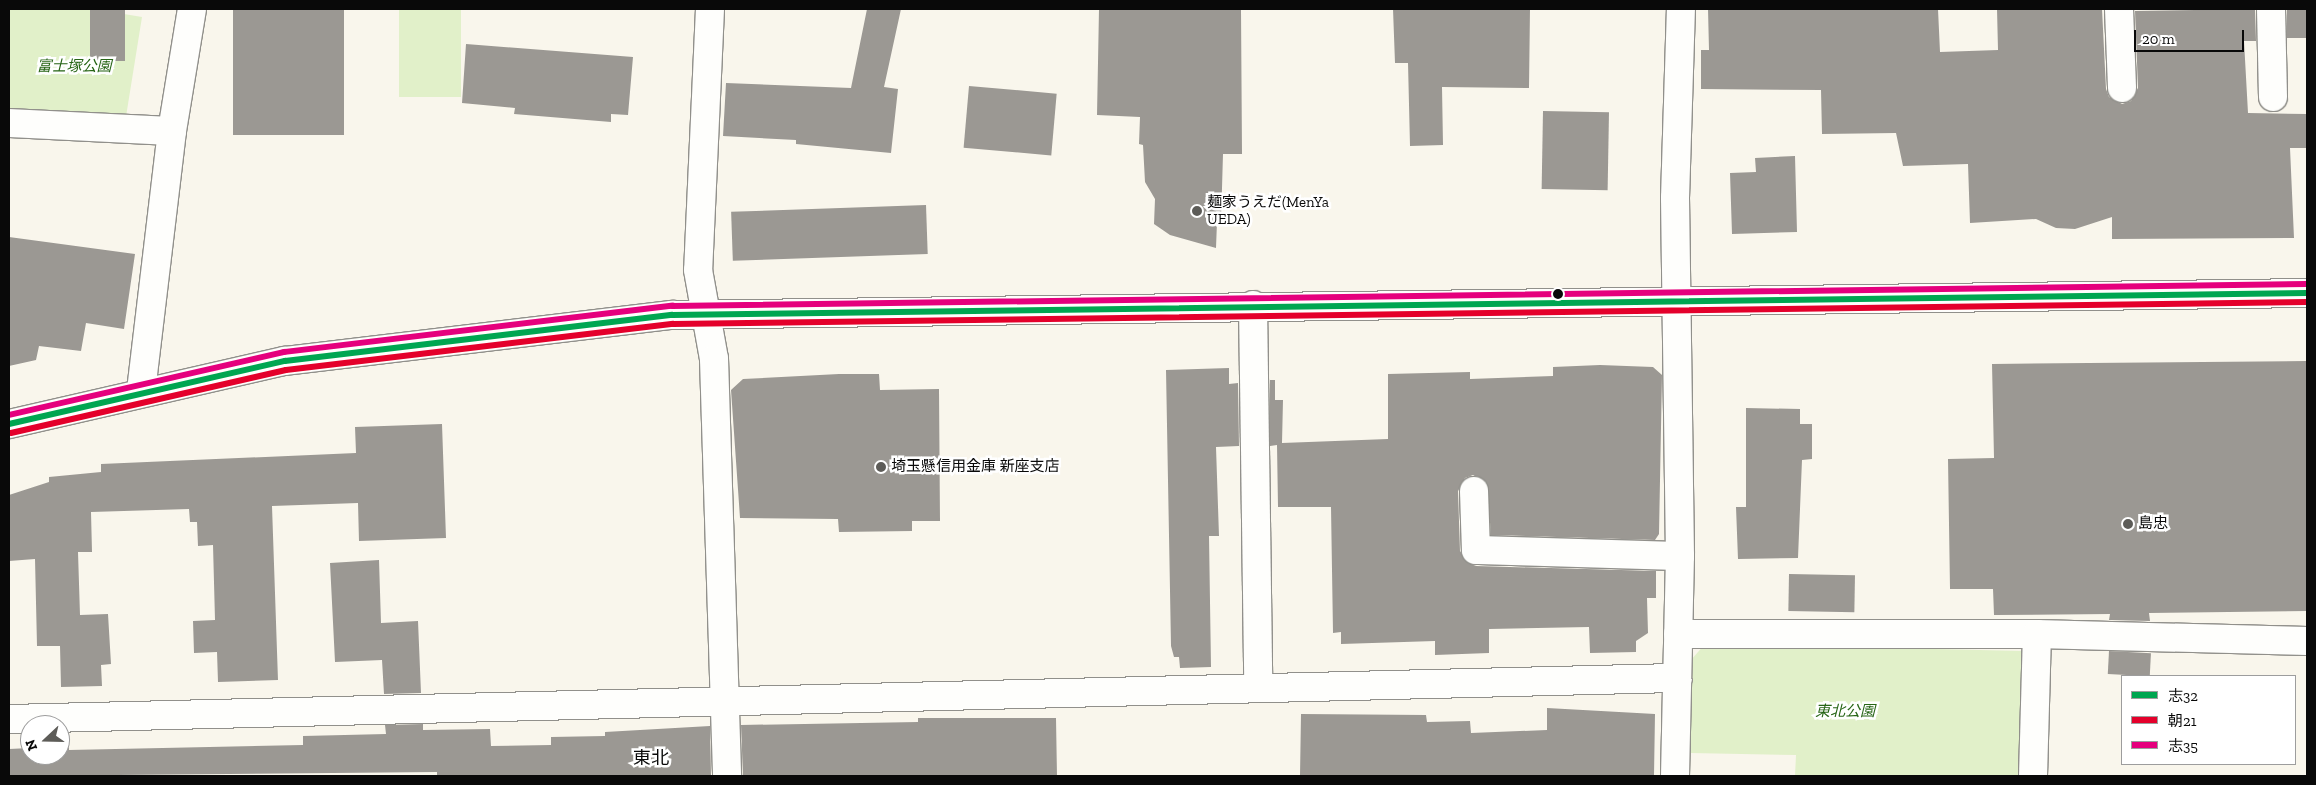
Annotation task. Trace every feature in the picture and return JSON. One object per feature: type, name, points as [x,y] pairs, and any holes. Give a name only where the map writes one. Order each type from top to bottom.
[{"type":"street","points":[[141,391],[172,131],[192,9]]},
{"type":"street","points":[[710,9],[698,270],[709,314],[726,698],[727,776]]},
{"type":"street","points":[[1675,776],[1680,556],[1680,304],[1675,198],[1681,9]]},
{"type":"street","points":[[2119,9],[2122,88]]},
{"type":"street","points":[[2271,9],[2273,97]]},
{"type":"street","points":[[9,123],[172,131]]},
{"type":"street","points":[[9,424],[141,391],[285,361],[405,344],[709,314],[1253,304],[1680,304],[2307,293]]},
{"type":"street","points":[[1253,304],[1258,685]]},
{"type":"street","points":[[1474,491],[1476,550],[1680,556]]},
{"type":"street","points":[[1678,634],[2038,634],[2307,641]]},
{"type":"street","points":[[2033,776],[2038,634]]},
{"type":"street","points":[[9,718],[1258,685],[1677,678]]},
{"type":"green space","name":"富士塚公園","points":[[9,9],[94,9],[142,17],[124,129],[9,123]]},
{"type":"green space","points":[[399,9],[461,9],[461,97],[399,97]]},
{"type":"green space","name":"東北公園","points":[[1705,644],[2024,651],[2020,776],[1795,776],[1796,755],[1690,753],[1691,660]]},
{"type":"building","points":[[90,9],[125,9],[125,61],[90,61]]},
{"type":"building","points":[[233,9],[344,9],[344,135],[233,135]]},
{"type":"building","points":[[867,9],[901,9],[884,87],[898,89],[891,153],[796,144],[796,140],[723,136],[726,83],[851,88]]},
{"type":"building","points":[[1099,9],[1241,9],[1242,154],[1223,154],[1221,222],[1217,222],[1216,248],[1170,235],[1154,224],[1155,199],[1145,182],[1143,145],[1139,144],[1140,117],[1097,115]]},
{"type":"building","points":[[1393,9],[1530,9],[1529,88],[1442,87],[1443,145],[1410,146],[1408,63],[1395,63]]},
{"type":"building","points":[[1708,9],[1938,9],[1940,52],[1998,50],[1997,9],[2102,9],[2106,89],[2109,97],[2122,104],[2131,101],[2138,88],[2135,11],[2255,9],[2256,41],[2244,41],[2248,113],[2307,114],[2307,148],[2290,148],[2294,238],[2112,239],[2112,217],[2075,229],[2056,228],[2036,219],[1970,223],[1968,164],[1903,166],[1896,133],[1822,134],[1821,90],[1701,89],[1701,50],[1709,50]]},
{"type":"building","points":[[2287,9],[2307,9],[2307,38],[2287,38]]},
{"type":"building","points":[[466,44],[633,57],[628,115],[611,114],[611,122],[514,114],[515,108],[462,103]]},
{"type":"building","points":[[969,86],[1057,94],[1051,155],[964,148]]},
{"type":"building","points":[[1543,111],[1609,112],[1608,190],[1542,189]]},
{"type":"building","points":[[1795,156],[1797,232],[1732,234],[1730,173],[1756,172],[1755,158]]},
{"type":"building","points":[[926,205],[928,254],[733,261],[731,212]]},
{"type":"building","points":[[9,237],[135,254],[124,329],[86,323],[81,351],[39,346],[36,360],[9,366]]},
{"type":"building","name":"島忠","points":[[2307,361],[2307,611],[2149,613],[2150,621],[2109,620],[2110,614],[1994,615],[1993,589],[1950,589],[1948,459],[1994,458],[1992,364]]},
{"type":"building","points":[[1600,365],[1653,367],[1662,375],[1659,534],[1655,540],[1491,535],[1487,483],[1473,475],[1465,478],[1458,491],[1460,551],[1468,563],[1476,566],[1656,571],[1656,598],[1647,598],[1648,633],[1636,641],[1636,652],[1590,653],[1589,627],[1489,629],[1489,653],[1435,655],[1435,641],[1341,644],[1341,632],[1333,633],[1331,507],[1278,507],[1277,445],[1270,446],[1270,380],[1275,380],[1275,400],[1283,400],[1282,443],[1388,439],[1388,374],[1470,372],[1470,379],[1553,376],[1553,367]]},
{"type":"building","points":[[1229,368],[1229,384],[1238,383],[1239,446],[1216,447],[1219,536],[1209,536],[1211,667],[1180,668],[1179,657],[1174,657],[1171,646],[1166,370]]},
{"type":"building","points":[[879,374],[880,390],[939,389],[940,521],[912,521],[912,531],[839,532],[838,519],[740,518],[731,390],[743,379]]},
{"type":"building","points":[[1746,408],[1800,409],[1800,424],[1812,424],[1812,459],[1802,460],[1798,558],[1738,559],[1736,507],[1746,507]]},
{"type":"building","points":[[442,424],[446,538],[359,541],[358,503],[272,506],[278,680],[218,682],[217,652],[194,653],[193,621],[215,620],[213,545],[198,546],[197,522],[190,522],[189,509],[91,512],[92,552],[78,552],[80,615],[108,614],[111,664],[101,665],[102,686],[61,687],[60,646],[37,646],[35,559],[9,561],[9,495],[49,482],[49,477],[101,472],[101,464],[356,453],[355,427]]},
{"type":"building","points":[[379,560],[381,623],[418,621],[421,693],[384,694],[382,660],[335,662],[330,563]]},
{"type":"building","points":[[1789,574],[1855,575],[1854,612],[1788,611]]},
{"type":"building","points":[[2109,651],[2151,653],[2150,675],[2108,674]]},
{"type":"building","points":[[1547,708],[1655,714],[1654,776],[1300,776],[1301,714],[1426,715],[1427,722],[1470,721],[1471,733],[1547,730]]},
{"type":"building","points":[[918,718],[1056,718],[1057,776],[743,776],[741,725],[918,722]]},
{"type":"building","points":[[423,724],[423,730],[490,729],[491,746],[551,745],[551,737],[605,736],[605,732],[710,726],[711,776],[437,776],[437,772],[9,776],[9,749],[20,748],[20,765],[70,765],[70,750],[303,745],[303,736],[386,734],[385,725]]},
{"type":"transit line","name":"志35","points":[[9,415],[284,352],[672,306],[2307,284]]},
{"type":"transit line","name":"志32","points":[[9,424],[285,361],[672,315],[2307,293]]},
{"type":"transit line","name":"朝21","points":[[11,433],[286,370],[673,324],[2307,302]]},
{"type":"place","name":"麺家うえだ(MenYa UEDA)","points":[[1197,211]]},
{"type":"place","name":"埼玉懸信用金庫 新座支店","points":[[881,467]]},
{"type":"place","name":"島忠","points":[[2128,524]]},
{"type":"district","name":"東北","points":[[651,758]]}]
